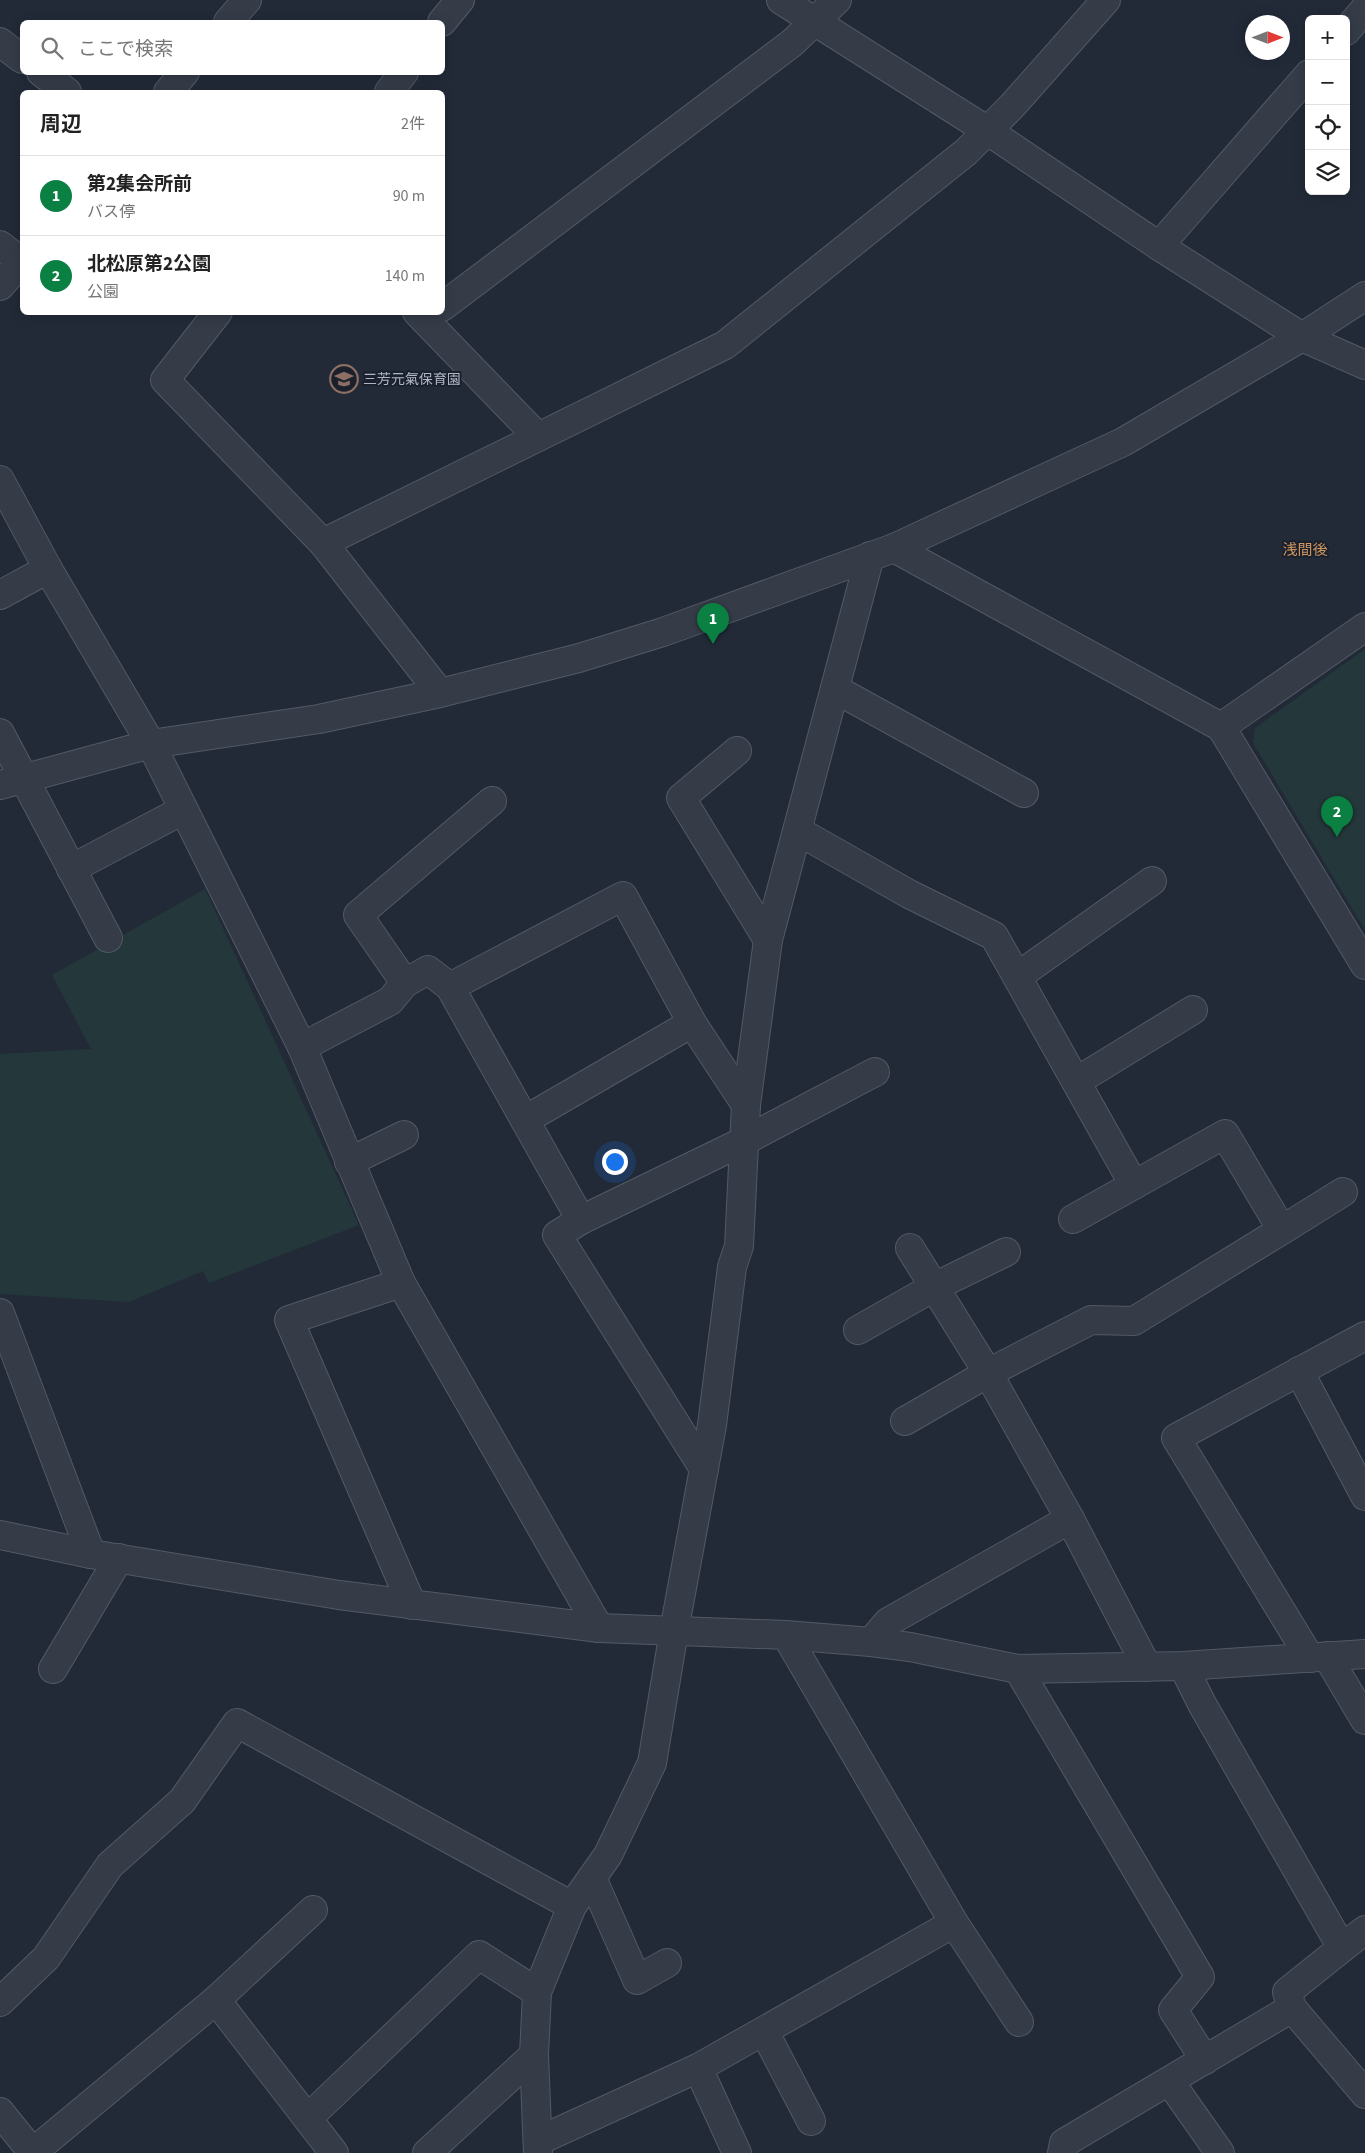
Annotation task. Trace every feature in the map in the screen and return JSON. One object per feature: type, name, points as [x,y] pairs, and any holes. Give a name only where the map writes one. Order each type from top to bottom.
[{"type":"street","points":[[230,20],[247,0]]},
{"type":"street","points":[[444,20],[460,0]]},
{"type":"street","points":[[781,0],[988,131],[1160,246],[1302,336],[1365,365]]},
{"type":"street","points":[[445,302],[792,43],[837,0]]},
{"type":"street","points":[[323,544],[725,345],[966,152],[1012,106],[1106,0]]},
{"type":"street","points":[[1350,26],[1365,9]]},
{"type":"street","points":[[0,42],[20,57]]},
{"type":"street","points":[[45,75],[64,90]]},
{"type":"street","points":[[170,90],[182,75]]},
{"type":"street","points":[[390,90],[402,75]]},
{"type":"street","points":[[1160,246],[1305,79]]},
{"type":"street","points":[[0,245],[20,260]]},
{"type":"street","points":[[0,286],[20,263]]},
{"type":"street","points":[[13,782],[151,744],[319,719],[440,693],[579,658],[663,632],[882,552],[1123,442],[1302,336],[1365,296]]},
{"type":"street","points":[[216,315],[166,380],[323,544],[440,693]]},
{"type":"street","points":[[432,315],[538,437]]},
{"type":"street","points":[[0,480],[48,570],[151,744],[302,1047],[401,1283],[599,1628]]},
{"type":"street","points":[[882,552],[835,689],[768,940],[746,1105],[739,1246],[732,1267],[712,1425],[652,1763],[608,1855],[572,1906],[537,1992],[534,2055],[538,2147],[698,2068],[954,1923]]},
{"type":"street","points":[[882,552],[1222,728],[1365,965]]},
{"type":"street","points":[[0,595],[48,570]]},
{"type":"street","points":[[1222,728],[1365,627]]},
{"type":"street","points":[[835,689],[1024,793]]},
{"type":"street","points":[[0,733],[13,782],[71,869],[108,938]]},
{"type":"street","points":[[737,751],[681,798],[768,940]]},
{"type":"street","points":[[405,983],[358,915],[492,801]]},
{"type":"street","points":[[71,869],[183,810]]},
{"type":"street","points":[[798,832],[909,894],[994,936],[1134,1185]]},
{"type":"street","points":[[1018,976],[1152,881]]},
{"type":"street","points":[[450,987],[623,896],[692,1023],[746,1105]]},
{"type":"street","points":[[302,1047],[390,1001],[405,983],[428,970],[450,987],[581,1220]]},
{"type":"street","points":[[1077,1081],[1193,1010]]},
{"type":"street","points":[[525,1120],[692,1023]]},
{"type":"street","points":[[704,1469],[557,1235],[581,1220],[744,1141],[875,1072]]},
{"type":"street","points":[[1073,1219],[1225,1134],[1282,1230]]},
{"type":"street","points":[[349,1162],[404,1135]]},
{"type":"street","points":[[905,1421],[988,1373],[1091,1320],[1134,1321],[1343,1192]]},
{"type":"street","points":[[910,1248],[988,1373],[1070,1519],[1147,1667]]},
{"type":"street","points":[[858,1330],[934,1287],[1006,1252]]},
{"type":"street","points":[[401,1283],[289,1320],[412,1605]]},
{"type":"street","points":[[0,1313],[91,1554]]},
{"type":"street","points":[[1365,1336],[1176,1438],[1318,1657],[1365,1720]]},
{"type":"street","points":[[1299,1371],[1365,1496]]},
{"type":"street","points":[[871,1642],[888,1622],[1070,1519]]},
{"type":"street","points":[[0,1535],[91,1554],[412,1605],[599,1628],[786,1635],[871,1642],[910,1647],[1018,1669],[1183,1666],[1365,1654]]},
{"type":"street","points":[[53,1669],[119,1558]]},
{"type":"street","points":[[786,1635],[954,1923],[1019,2022]]},
{"type":"street","points":[[1183,1666],[1202,1704],[1342,1948]]},
{"type":"street","points":[[1018,1669],[1200,1977],[1173,2010],[1205,2060]]},
{"type":"street","points":[[0,2002],[46,1958],[110,1865],[182,1801],[237,1723],[572,1906]]},
{"type":"street","points":[[592,1878],[637,1980],[667,1963]]},
{"type":"street","points":[[0,2112],[33,2153],[216,2000],[313,1910]]},
{"type":"street","points":[[1365,1930],[1287,1992],[1292,2008],[1365,2094]]},
{"type":"street","points":[[308,2118],[479,1955],[537,1992]]},
{"type":"street","points":[[216,2000],[334,2153]]},
{"type":"street","points":[[1062,2153],[1064,2143],[1170,2082],[1292,2008]]},
{"type":"street","points":[[764,2031],[811,2121]]},
{"type":"street","points":[[427,2153],[534,2055]]},
{"type":"street","points":[[698,2068],[738,2153]]},
{"type":"street","points":[[1170,2082],[1220,2153]]},
{"type":"shaded area","points":[[1365,649],[1365,930],[1253,743],[1255,728]]},
{"type":"shaded area","points":[[205,889],[359,1225],[209,1283],[203,1271],[129,1302],[0,1294],[0,1054],[91,1049],[52,975]]},
{"type":"place","name":"三芳元氣保育園","points":[[344,379]]},
{"type":"place","name":"第2集会所前","points":[[713,644]]},
{"type":"place","name":"北松原第2公園","points":[[1337,837]]},
{"type":"district","name":"浅間後","points":[[1305,550]]}]
